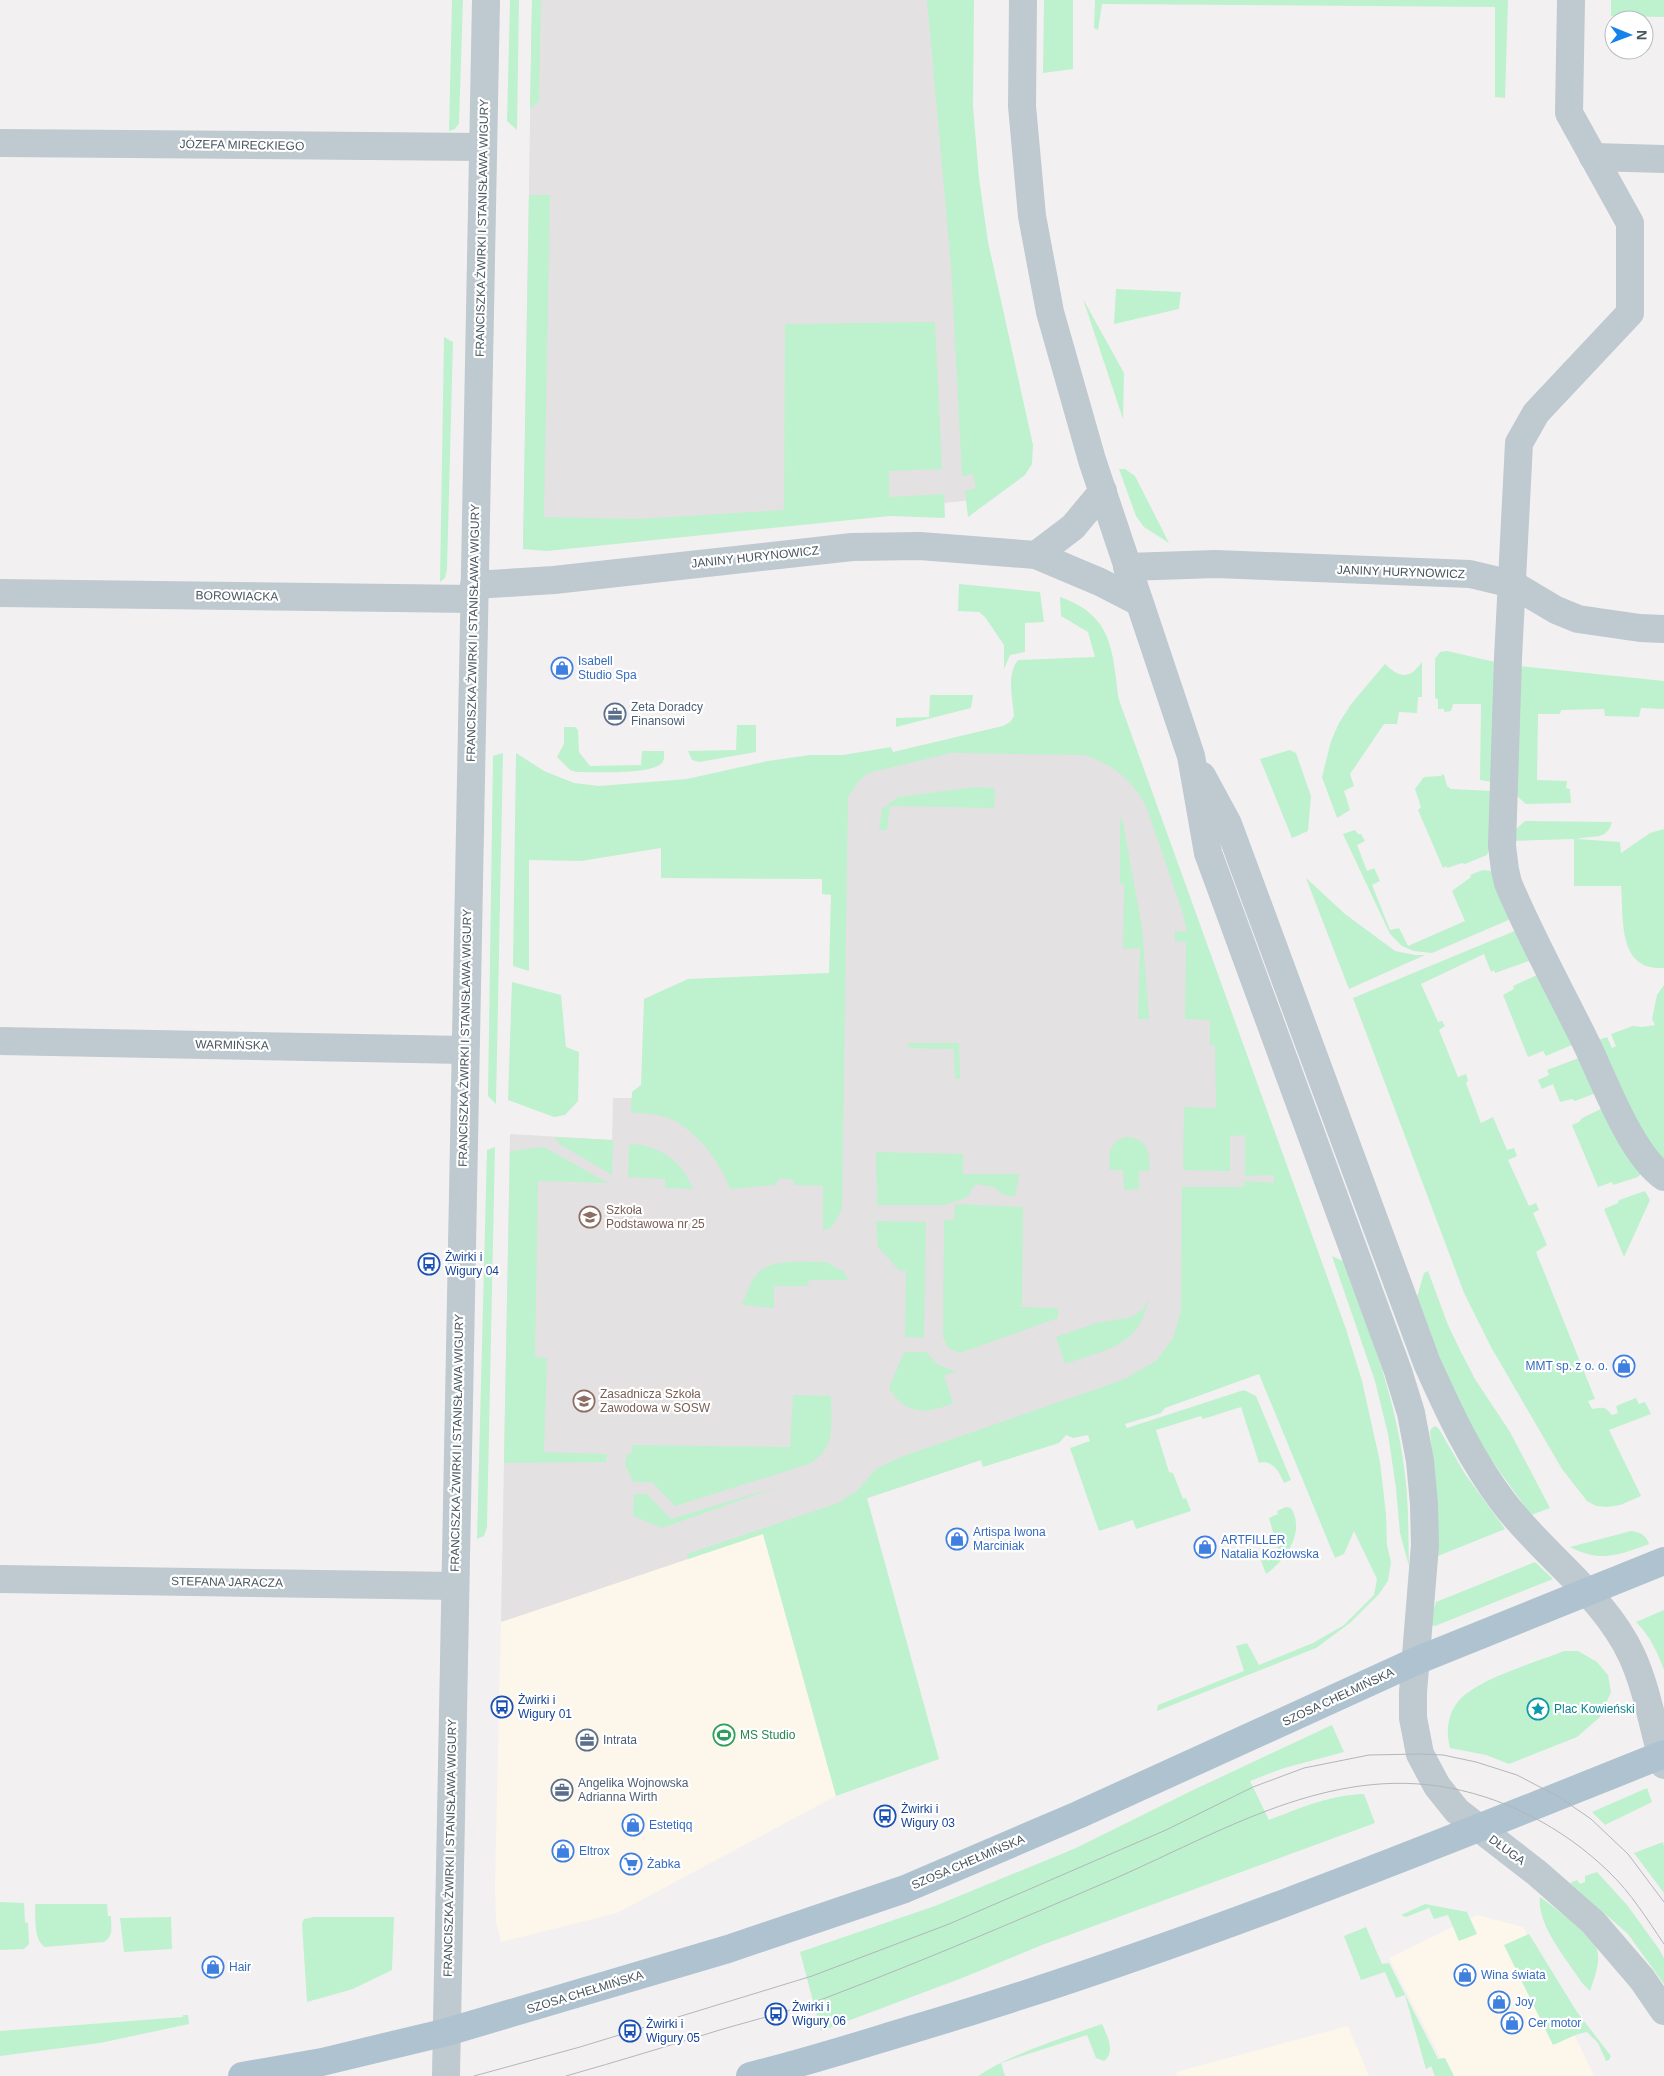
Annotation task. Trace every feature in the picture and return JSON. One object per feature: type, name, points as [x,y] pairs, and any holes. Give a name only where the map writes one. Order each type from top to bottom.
[{"type":"main road","name":"SZOSA CHEŁMIŃSKA","points":[[242,2076],[322,2062],[447,2032],[728,1949],[905,1889],[1078,1815],[1416,1661],[1664,1561]]},
{"type":"main road","points":[[750,2076],[979,2010],[1100,1970],[1372,1870],[1663,1758]]},
{"type":"street","name":"FRANCISZKA ŻWIRKI I STANISŁAWA WIGURY","points":[[446,2076],[486,0]]},
{"type":"street","points":[[1023,0],[1022,106],[1032,216],[1050,312],[1092,460],[1137,601],[1156,650],[1191,756],[1228,824],[1427,1363],[1450,1415],[1478,1464],[1504,1502],[1536,1540],[1588,1592],[1615,1628],[1632,1656],[1647,1696],[1663,1758]]},
{"type":"street","points":[[1571,0],[1569,113],[1630,224],[1630,313],[1536,413],[1520,443],[1512,584],[1502,835],[1504,870],[1536,947],[1585,1040],[1630,1135],[1653,1168],[1664,1176]]},
{"type":"street","name":"JÓZEFA MIRECKIEGO","points":[[0,143],[484,147]]},
{"type":"street","points":[[1593,157],[1664,159]]},
{"type":"street","points":[[1036,555],[1073,527],[1103,491]]},
{"type":"street","name":"JANINY HURYNOWICZ","points":[[474,592],[554,580],[852,547],[920,546],[1036,555],[1100,582],[1137,601]]},
{"type":"street","name":"JANINY HURYNOWICZ","points":[[1127,567],[1216,564],[1470,574],[1512,584],[1556,610],[1578,619],[1640,628],[1664,629]]},
{"type":"street","name":"BOROWIACKA","points":[[0,593],[474,592]]},
{"type":"street","name":"DŁUGA","points":[[1191,756],[1208,853],[1398,1370],[1411,1414],[1420,1461],[1424,1504],[1425,1545],[1420,1587],[1413,1692],[1413,1718],[1420,1754],[1437,1786],[1457,1811],[1538,1873],[1593,1922],[1642,1979],[1664,2011]]},
{"type":"street","name":"WARMIŃSKA","points":[[0,1041],[465,1050]]},
{"type":"street","name":"STEFANA JARACZA","points":[[0,1578],[455,1586]]},
{"type":"shaded area","points":[[532,0],[947,0],[981,499],[523,549]]},
{"type":"shaded area","points":[[1112,700],[1336,1340],[501,1622],[510,1134],[612,1140],[613,1098],[648,1098],[842,989],[846,764]]},
{"type":"shaded area","points":[[763,1534],[836,1796],[617,1913],[501,1942],[496,1921],[495,1886],[501,1622]]},
{"type":"shaded area","points":[[1477,1915],[1523,1927],[1594,2076],[1450,2076],[1389,1958]]},
{"type":"shaded area","points":[[1348,2026],[1369,2076],[1178,2076],[1176,2072]]},
{"type":"green space","points":[[452,0],[463,0],[459,123],[455,129],[449,131]]},
{"type":"green space","points":[[510,0],[519,0],[517,130],[507,121]]},
{"type":"green space","points":[[532,0],[541,0],[539,101],[530,109]]},
{"type":"green space","points":[[927,0],[974,0],[973,107],[979,178],[988,242],[1033,445],[1032,464],[1025,475],[968,517],[965,491],[976,488],[973,474],[962,476],[951,265]]},
{"type":"green space","points":[[1044,0],[1073,0],[1073,69],[1043,73]]},
{"type":"green space","points":[[1095,0],[1508,0],[1505,98],[1495,97],[1495,7],[1102,4],[1098,30],[1094,28]]},
{"type":"green space","points":[[1611,0],[1664,0],[1664,17],[1654,17],[1654,10],[1611,10]]},
{"type":"green space","points":[[529,195],[550,195],[544,517],[639,519],[784,510],[785,324],[935,322],[942,469],[889,471],[889,497],[944,494],[945,518],[890,516],[547,551],[523,549]]},
{"type":"green space","points":[[1116,289],[1181,292],[1179,309],[1114,324]]},
{"type":"green space","points":[[1083,299],[1124,373],[1123,419]]},
{"type":"green space","points":[[444,337],[453,342],[447,569],[445,578],[440,582]]},
{"type":"green space","points":[[1119,469],[1125,469],[1135,476],[1169,543],[1144,527],[1136,516]]},
{"type":"green space","points":[[959,584],[1040,592],[1044,622],[1025,623],[1025,652],[1010,655],[1004,669],[1004,645],[985,617],[979,612],[958,611]]},
{"type":"green space","points":[[1060,597],[1078,605],[1091,614],[1101,625],[1107,637],[1119,700],[1346,1329],[1362,1381],[1380,1462],[1386,1514],[1387,1545],[1391,1562],[1388,1581],[1379,1594],[1350,1623],[1316,1648],[1157,1711],[1158,1705],[1244,1671],[1236,1646],[1247,1643],[1259,1665],[1313,1643],[1344,1625],[1374,1595],[1377,1579],[1354,1531],[1344,1554],[1335,1558],[1259,1374],[1165,1408],[1161,1413],[1125,1424],[1127,1428],[1244,1390],[1256,1396],[1291,1480],[1284,1483],[1280,1474],[1271,1464],[1259,1463],[1241,1407],[1203,1419],[1201,1416],[1156,1430],[1169,1472],[1173,1473],[1183,1499],[1186,1498],[1191,1511],[1136,1529],[1133,1520],[1099,1531],[1070,1448],[1090,1441],[1088,1435],[1073,1438],[1066,1435],[1059,1443],[983,1467],[981,1460],[867,1498],[939,1759],[836,1796],[763,1534],[688,1559],[687,1554],[838,1503],[858,1490],[876,1469],[898,1458],[1125,1379],[1156,1361],[1173,1338],[1181,1310],[1182,1187],[1245,1187],[1244,1181],[1274,1183],[1274,1175],[1245,1176],[1245,1135],[1230,1136],[1230,1171],[1183,1170],[1184,1107],[1216,1108],[1215,1045],[1210,1045],[1210,1020],[1185,1019],[1186,942],[1175,941],[1175,931],[1187,932],[1183,914],[1147,809],[1129,782],[1104,763],[1084,755],[951,753],[868,773],[858,782],[848,797],[842,1210],[831,1228],[823,1230],[823,1186],[794,1185],[793,1180],[780,1178],[775,1185],[730,1189],[716,1161],[688,1130],[669,1118],[631,1112],[632,1092],[641,1085],[644,999],[688,979],[829,973],[831,895],[822,894],[822,879],[661,878],[661,848],[581,861],[529,860],[529,971],[513,966],[516,753],[544,771],[574,783],[599,786],[687,779],[768,761],[810,755],[843,755],[891,747],[893,752],[1003,726],[1010,722],[1014,716],[1011,680],[1014,666],[1018,660],[1095,657],[1088,632],[1061,616]]},
{"type":"green space","points":[[1447,651],[1495,662],[1492,782],[1480,780],[1481,704],[1453,704],[1451,711],[1444,712],[1444,709],[1438,709],[1438,699],[1435,698],[1435,659],[1440,652]]},
{"type":"green space","points":[[1422,662],[1422,697],[1418,697],[1417,713],[1399,712],[1397,724],[1384,724],[1350,774],[1354,786],[1344,791],[1350,810],[1337,818],[1322,777],[1331,741],[1339,723],[1352,703],[1385,664],[1395,672],[1404,675],[1413,672]]},
{"type":"green space","points":[[1519,666],[1664,681],[1664,709],[1641,708],[1639,717],[1605,716],[1604,709],[1561,710],[1560,714],[1538,714],[1537,780],[1567,781],[1566,788],[1570,789],[1571,803],[1526,804],[1518,797],[1515,789]]},
{"type":"green space","points":[[930,695],[973,695],[971,708],[896,727],[896,718],[929,717]]},
{"type":"green space","points":[[737,725],[756,725],[756,752],[699,762],[692,760],[688,751],[736,750]]},
{"type":"green space","points":[[564,727],[575,727],[578,730],[579,752],[590,766],[641,765],[642,751],[664,751],[664,760],[656,767],[635,771],[576,772],[570,770],[557,757],[564,744]]},
{"type":"green space","points":[[1290,750],[1296,753],[1311,796],[1308,831],[1292,838],[1260,759]]},
{"type":"green space","points":[[503,753],[496,1104],[488,1096],[493,756]]},
{"type":"green space","points":[[1442,774],[1447,786],[1451,789],[1492,791],[1489,850],[1487,855],[1465,864],[1462,863],[1447,868],[1446,866],[1443,868],[1418,810],[1421,807],[1415,789],[1424,777],[1441,776]]},
{"type":"green space","points":[[976,787],[995,788],[994,808],[890,806],[887,830],[879,830],[882,809],[898,797]]},
{"type":"green space","points":[[1120,816],[1123,823],[1142,927],[1149,1019],[1138,1019],[1140,948],[1123,949],[1124,885],[1120,884]]},
{"type":"green space","points":[[1525,821],[1612,822],[1610,828],[1603,835],[1577,839],[1620,842],[1621,853],[1650,833],[1664,829],[1664,968],[1649,967],[1638,961],[1631,952],[1626,940],[1624,927],[1621,886],[1574,886],[1574,839],[1512,841],[1514,831]]},
{"type":"green space","points":[[1355,830],[1358,834],[1361,834],[1365,841],[1357,845],[1367,871],[1374,868],[1380,881],[1372,885],[1390,930],[1399,928],[1408,946],[1465,921],[1452,891],[1471,877],[1470,875],[1483,870],[1492,871],[1513,918],[1432,953],[1414,951],[1402,946],[1390,934],[1343,834]]},
{"type":"green space","points":[[1306,878],[1345,914],[1395,951],[1425,955],[1349,989]]},
{"type":"green space","points":[[1517,930],[1532,960],[1495,973],[1494,970],[1491,972],[1484,954],[1421,984],[1438,1022],[1442,1021],[1445,1026],[1439,1030],[1458,1077],[1466,1074],[1468,1081],[1466,1083],[1481,1123],[1493,1117],[1507,1150],[1514,1148],[1517,1156],[1508,1160],[1529,1206],[1536,1203],[1539,1210],[1533,1213],[1547,1245],[1536,1252],[1595,1399],[1588,1401],[1592,1409],[1603,1408],[1612,1415],[1618,1413],[1616,1406],[1636,1398],[1639,1404],[1645,1402],[1651,1414],[1609,1430],[1641,1496],[1620,1505],[1596,1506],[1587,1501],[1562,1469],[1491,1347],[1464,1293],[1353,998]]},
{"type":"green space","points":[[1539,974],[1572,1045],[1546,1056],[1543,1051],[1528,1057],[1503,995],[1514,989],[1513,986]]},
{"type":"green space","points":[[512,982],[561,995],[566,1047],[579,1052],[578,1101],[565,1115],[554,1117],[508,1100]]},
{"type":"green space","points":[[1664,985],[1664,1164],[1649,1150],[1596,1041],[1607,1037],[1612,1048],[1616,1046],[1611,1034],[1633,1026],[1655,1025],[1652,1019],[1657,995]]},
{"type":"green space","points":[[908,1043],[959,1043],[960,1079],[955,1079],[954,1049],[909,1048]]},
{"type":"green space","points":[[1579,1058],[1596,1093],[1575,1101],[1572,1099],[1560,1102],[1553,1084],[1542,1089],[1538,1080],[1549,1075],[1547,1070]]},
{"type":"green space","points":[[1603,1108],[1643,1171],[1638,1177],[1613,1185],[1612,1182],[1598,1187],[1572,1125]]},
{"type":"green space","points":[[554,1137],[613,1140],[612,1175],[561,1145]]},
{"type":"green space","points":[[1125,1137],[1143,1143],[1148,1152],[1149,1171],[1139,1171],[1139,1189],[1124,1190],[1123,1170],[1110,1170],[1111,1149],[1115,1142]]},
{"type":"green space","points":[[629,1144],[651,1148],[668,1156],[683,1170],[693,1189],[665,1188],[665,1179],[628,1177]]},
{"type":"green space","points":[[495,1147],[487,1527],[484,1536],[477,1539],[487,1150]]},
{"type":"green space","points":[[544,1147],[608,1183],[538,1181],[535,1357],[547,1358],[544,1452],[607,1454],[606,1462],[504,1463],[510,1151]]},
{"type":"green space","points":[[876,1152],[963,1154],[963,1174],[1019,1174],[1015,1197],[1003,1195],[994,1187],[976,1184],[966,1198],[943,1205],[877,1205]]},
{"type":"green space","points":[[1645,1191],[1650,1200],[1624,1257],[1604,1209],[1618,1203],[1619,1200]]},
{"type":"green space","points":[[955,1204],[1023,1207],[1022,1305],[1020,1307],[1058,1308],[1058,1318],[960,1353],[948,1348],[943,1337],[944,1220],[954,1220]]},
{"type":"green space","points":[[876,1221],[926,1222],[924,1338],[905,1337],[906,1270],[900,1271],[878,1247]]},
{"type":"green space","points":[[1332,1256],[1345,1262],[1388,1389],[1400,1441],[1406,1479],[1409,1566],[1400,1533],[1388,1434],[1375,1381]]},
{"type":"green space","points":[[826,1262],[844,1272],[848,1280],[809,1280],[808,1286],[774,1286],[774,1308],[742,1305],[749,1287],[761,1270],[778,1263]]},
{"type":"green space","points":[[1428,1271],[1448,1325],[1461,1352],[1475,1379],[1510,1432],[1550,1508],[1531,1515],[1487,1454],[1453,1392],[1417,1297],[1424,1273]]},
{"type":"green space","points":[[1148,1299],[1144,1315],[1138,1327],[1129,1337],[1107,1350],[1065,1364],[1056,1337],[1096,1323],[1132,1317],[1143,1309]]},
{"type":"green space","points":[[904,1352],[926,1352],[937,1364],[956,1372],[944,1375],[953,1403],[934,1409],[918,1410],[903,1404],[896,1397],[889,1388]]},
{"type":"green space","points":[[793,1395],[831,1396],[831,1426],[828,1443],[818,1458],[809,1464],[675,1506],[652,1482],[633,1482],[625,1464],[627,1454],[632,1453],[632,1445],[790,1447]]},
{"type":"green space","points":[[1435,1426],[1439,1429],[1465,1474],[1505,1529],[1438,1556],[1436,1494],[1430,1432]]},
{"type":"green space","points":[[783,1485],[662,1528],[633,1516],[634,1494],[647,1494],[671,1519]]},
{"type":"green space","points":[[1286,1507],[1291,1508],[1295,1517],[1295,1536],[1280,1562],[1266,1574],[1259,1555],[1278,1549],[1269,1518],[1278,1514],[1277,1511]]},
{"type":"green space","points":[[1631,1531],[1642,1534],[1649,1544],[1610,1556],[1591,1555],[1570,1547]]},
{"type":"green space","points":[[1535,1562],[1553,1579],[1435,1626],[1432,1625],[1432,1616],[1436,1602]]},
{"type":"green space","points":[[1664,1610],[1664,1670],[1653,1644],[1636,1622]]},
{"type":"green space","points":[[1564,1651],[1578,1651],[1597,1662],[1608,1675],[1611,1692],[1600,1717],[1577,1737],[1509,1764],[1486,1755],[1450,1748],[1448,1736],[1449,1719],[1457,1703],[1465,1695],[1491,1679]]},
{"type":"green space","points":[[1332,1725],[1344,1752],[1284,1768],[1250,1781],[1269,1820],[1327,1800],[1364,1794],[1375,1823],[1042,1945],[962,1978],[821,2031],[800,1952],[935,1906],[1076,1848],[1189,1792]]},
{"type":"green space","points":[[1647,1788],[1652,1802],[1605,1825],[1592,1812]]},
{"type":"green space","points":[[1663,1842],[1664,1846],[1664,1893],[1634,1853]]},
{"type":"green space","points":[[1597,1872],[1627,1905],[1659,1949],[1664,1958],[1664,1984],[1628,1934],[1570,1883],[1577,1880],[1580,1884],[1585,1882],[1585,1876]]},
{"type":"green space","points":[[1540,1897],[1581,1929],[1597,1949],[1598,1965],[1590,1991],[1582,1983],[1554,1942],[1543,1919]]},
{"type":"green space","points":[[0,1902],[24,1903],[25,1922],[28,1923],[29,1944],[24,1949],[0,1950]]},
{"type":"green space","points":[[35,1904],[107,1904],[108,1916],[111,1916],[111,1934],[104,1942],[45,1947],[41,1944],[37,1934]]},
{"type":"green space","points":[[1425,1904],[1467,1912],[1477,1934],[1459,1941],[1448,1915],[1434,1919],[1429,1908],[1406,1917],[1401,1915]]},
{"type":"green space","points":[[171,1917],[172,1949],[124,1952],[120,1918]]},
{"type":"green space","points":[[314,1917],[394,1917],[392,1970],[353,1989],[307,2002],[302,1923],[304,1919]]},
{"type":"green space","points":[[1366,1927],[1382,1964],[1389,1963],[1438,2059],[1445,2058],[1454,2076],[1435,2076],[1431,2066],[1426,2069],[1405,1995],[1396,1998],[1385,1972],[1361,1980],[1344,1936]]},
{"type":"green space","points":[[1529,1934],[1577,2012],[1611,2056],[1609,2060],[1606,2061],[1598,2043],[1587,2032],[1553,2045],[1504,1945]]},
{"type":"green space","points":[[183,2015],[188,2015],[189,2024],[100,2043],[0,2056],[0,2031],[183,2017]]},
{"type":"green space","points":[[1102,2024],[1110,2048],[1108,2057],[1104,2061],[1096,2058],[1087,2035],[1001,2063],[1005,2076],[978,2076],[992,2067],[1022,2053]]},
{"type":"tram line","points":[[474,2076],[580,2047],[812,1976],[949,1924],[1166,1830],[1253,1787],[1304,1768],[1369,1755],[1443,1755],[1476,1762],[1517,1775],[1559,1797],[1591,1819],[1628,1854],[1664,1902]]},
{"type":"tram line","points":[[566,2076],[828,1997],[1004,1926],[1268,1810],[1309,1797],[1351,1787],[1394,1783],[1438,1786],[1462,1790],[1485,1797],[1530,1815],[1572,1841],[1609,1872],[1632,1897],[1664,1944]]},
{"type":"place","name":"Isabell Studio Spa","points":[[562,668]]},
{"type":"place","name":"Zeta Doradcy Finansowi","points":[[615,714]]},
{"type":"place","name":"Szkoła Podstawowa nr 25","points":[[590,1217]]},
{"type":"place","name":"Żwirki i Wigury 04","points":[[429,1264]]},
{"type":"place","name":"MMT sp. z o. o.","points":[[1624,1366]]},
{"type":"place","name":"Zasadnicza Szkoła Zawodowa w SOSW","points":[[584,1401]]},
{"type":"place","name":"Artispa Iwona Marciniak","points":[[957,1539]]},
{"type":"place","name":"ARTFILLER Natalia Kozłowska","points":[[1205,1547]]},
{"type":"place","name":"Żwirki i Wigury 01","points":[[502,1707]]},
{"type":"place","name":"Plac Kowieński","points":[[1538,1709]]},
{"type":"place","name":"MS Studio","points":[[724,1735]]},
{"type":"place","name":"Intrata","points":[[587,1740]]},
{"type":"place","name":"Angelika Wojnowska Adrianna Wirth","points":[[562,1790]]},
{"type":"place","name":"Żwirki i Wigury 03","points":[[885,1816]]},
{"type":"place","name":"Estetiqq","points":[[633,1825]]},
{"type":"place","name":"Eltrox","points":[[563,1851]]},
{"type":"place","name":"Żabka","points":[[631,1864]]},
{"type":"place","name":"Hair","points":[[213,1967]]},
{"type":"place","name":"Wina świata","points":[[1465,1975]]},
{"type":"place","name":"Joy","points":[[1499,2002]]},
{"type":"place","name":"Żwirki i Wigury 06","points":[[776,2014]]},
{"type":"place","name":"Cer motor","points":[[1512,2023]]},
{"type":"place","name":"Żwirki i Wigury 05","points":[[630,2031]]}]
